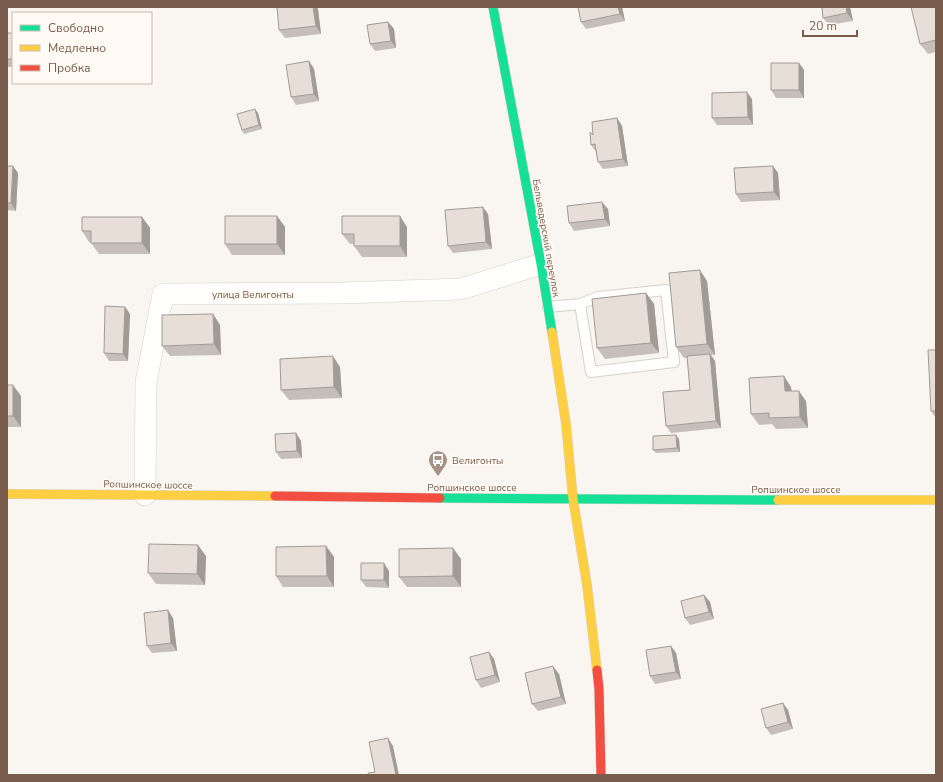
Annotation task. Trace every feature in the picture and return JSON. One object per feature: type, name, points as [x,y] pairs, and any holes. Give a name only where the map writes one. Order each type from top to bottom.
[{"type":"main road","name":"Бельведерский переулок","points":[[493,7],[541,264],[566,424],[570,475],[587,585],[598,689],[601,775]]},
{"type":"main road","name":"Ропшинское шоссе","points":[[7,494],[573,499],[936,500]]},
{"type":"street","name":"улица Велигонты","points":[[145,495],[146,382],[162,294],[342,293],[461,289],[541,264]]},
{"type":"lane","points":[[548,307],[580,304],[598,297],[666,290],[674,362],[591,372],[580,304]]},
{"type":"building","points":[[277,7],[313,7],[316,26],[279,30]]},
{"type":"building","points":[[578,7],[618,7],[620,14],[581,22]]},
{"type":"building","points":[[822,7],[846,7],[847,13],[823,18]]},
{"type":"building","points":[[911,7],[936,7],[936,40],[920,44]]},
{"type":"building","points":[[388,22],[391,41],[370,44],[367,25]]},
{"type":"building","points":[[7,33],[12,33],[12,59],[7,59]]},
{"type":"building","points":[[309,61],[314,94],[291,97],[286,65]]},
{"type":"building","points":[[771,63],[799,63],[799,90],[771,90]]},
{"type":"building","points":[[747,92],[748,117],[712,118],[712,93]]},
{"type":"building","points":[[255,109],[259,125],[242,130],[237,114]]},
{"type":"building","points":[[617,118],[623,159],[598,162],[595,144],[591,145],[590,132],[593,135],[592,122]]},
{"type":"building","points":[[7,166],[13,166],[11,203],[7,203]]},
{"type":"building","points":[[773,166],[774,192],[736,194],[734,168]]},
{"type":"building","points":[[602,202],[605,219],[569,223],[567,206]]},
{"type":"building","points":[[483,207],[486,242],[448,246],[445,210]]},
{"type":"building","points":[[225,216],[277,216],[277,244],[225,244]]},
{"type":"building","points":[[342,216],[400,216],[400,246],[354,246],[354,234],[342,234]]},
{"type":"building","points":[[82,217],[142,217],[142,243],[91,243],[91,231],[82,231]]},
{"type":"building","points":[[700,270],[707,344],[676,347],[669,273]]},
{"type":"building","points":[[646,293],[651,343],[597,348],[592,299]]},
{"type":"building","points":[[105,306],[125,307],[123,354],[104,353]]},
{"type":"building","points":[[213,314],[214,344],[162,346],[162,315]]},
{"type":"building","points":[[928,350],[936,350],[936,411],[931,411]]},
{"type":"building","points":[[710,354],[716,421],[666,426],[663,392],[690,390],[687,356]]},
{"type":"building","points":[[333,356],[334,387],[281,390],[280,359]]},
{"type":"building","points":[[784,376],[785,391],[799,391],[800,417],[769,418],[769,413],[751,414],[749,378]]},
{"type":"building","points":[[7,385],[13,385],[13,416],[7,416]]},
{"type":"building","points":[[296,433],[297,451],[276,452],[275,434]]},
{"type":"building","points":[[676,435],[677,448],[653,450],[653,436]]},
{"type":"building","points":[[149,544],[198,545],[197,574],[148,573]]},
{"type":"building","points":[[326,546],[327,576],[276,576],[276,547]]},
{"type":"building","points":[[453,548],[453,576],[399,577],[399,549]]},
{"type":"building","points":[[361,563],[384,563],[384,580],[361,580]]},
{"type":"building","points":[[704,595],[709,612],[685,618],[681,601]]},
{"type":"building","points":[[168,610],[171,643],[147,646],[144,613]]},
{"type":"building","points":[[671,646],[676,672],[650,676],[646,650]]},
{"type":"building","points":[[489,652],[495,675],[476,680],[470,657]]},
{"type":"building","points":[[553,666],[561,697],[532,704],[525,673]]},
{"type":"building","points":[[783,703],[788,722],[766,728],[761,709]]},
{"type":"building","points":[[388,738],[396,775],[369,775],[368,773],[375,772],[369,742]]},
{"type":"traffic: fast","points":[[493,7],[541,264],[552,332]]},
{"type":"traffic: fast","points":[[440,498],[778,500]]},
{"type":"traffic: slow","points":[[552,332],[566,424],[573,499],[587,585],[597,670]]},
{"type":"traffic: slow","points":[[7,494],[275,496]]},
{"type":"traffic: slow","points":[[778,500],[936,500]]},
{"type":"traffic: jam","points":[[275,496],[440,498]]},
{"type":"traffic: jam","points":[[597,670],[599,689],[601,775]]},
{"type":"place","name":"Велигонты","points":[[438,477]]}]
